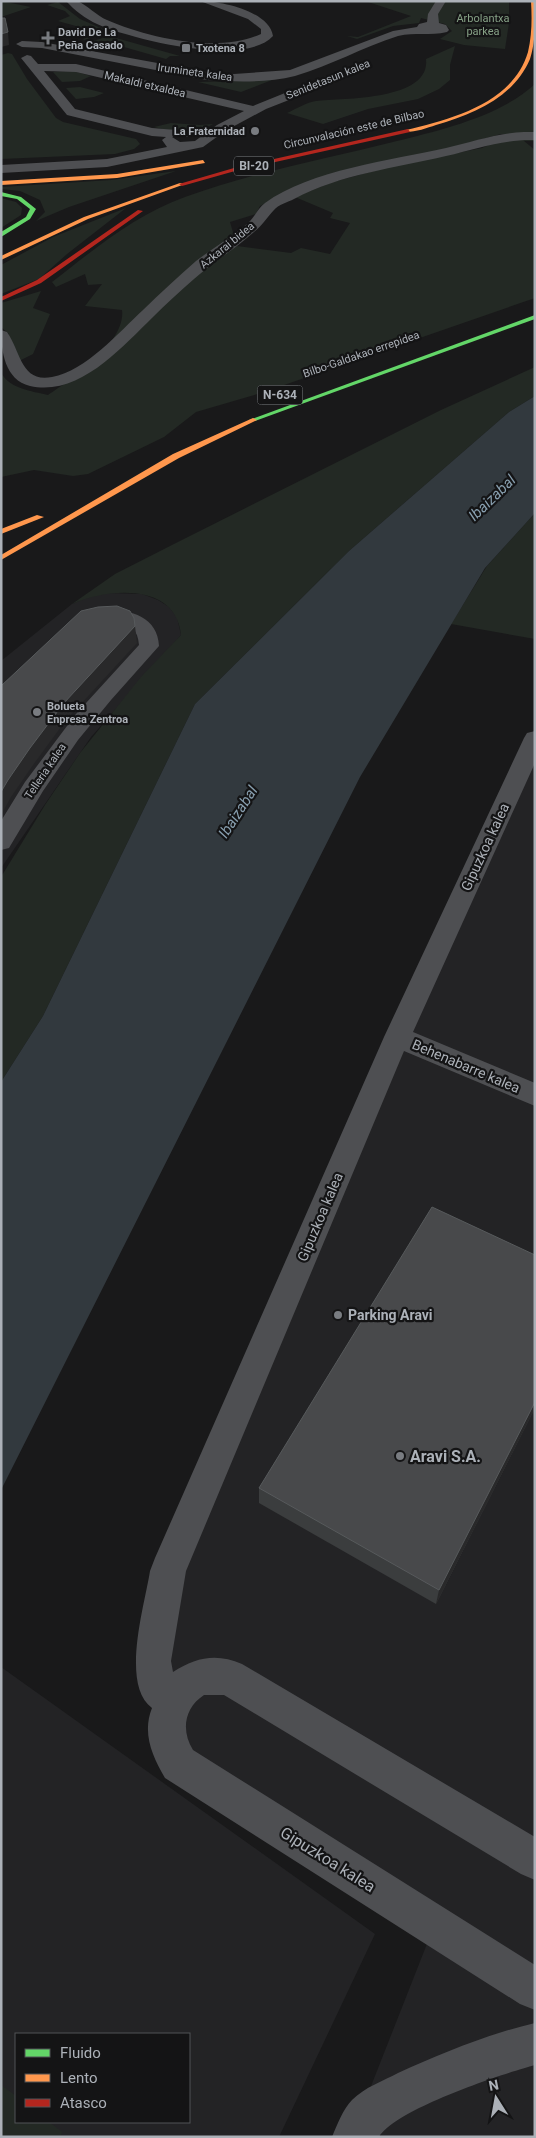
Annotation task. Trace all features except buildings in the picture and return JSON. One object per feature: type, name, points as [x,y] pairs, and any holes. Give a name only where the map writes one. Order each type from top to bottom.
[{"type":"main road","name":"Circunvalación este de Bilbao","points":[[1,258],[83,219],[159,192],[234,170],[406,131],[441,121],[485,103],[509,86],[525,68],[532,48],[533,1]]},
{"type":"main road","name":"Circunvalación este de Bilbao","points":[[50,222],[112,196],[187,173],[406,122],[447,109],[472,97]]},
{"type":"main road","points":[[291,145],[406,122]]},
{"type":"main road","points":[[1,299],[23,292],[42,282],[105,232],[134,214],[168,198],[209,184],[301,160],[328,149]]},
{"type":"main road","points":[[1,183],[117,176],[215,160]]},
{"type":"main road","points":[[1,194],[17,196],[28,201],[33,209],[28,218],[1,235]]},
{"type":"main road","points":[[1,244],[32,229]]},
{"type":"main road","points":[[460,332],[535,306]]},
{"type":"main road","name":"Bilbo-Galdakao errepidea","points":[[57,525],[176,456],[252,419],[535,317]]},
{"type":"main road","points":[[1,532],[44,514],[1,540]]},
{"type":"main road","name":"N-634","points":[[1,558],[57,525]]},
{"type":"main road","name":"N-634","points":[[1,571],[28,554],[57,525]]},
{"type":"street","points":[[71,1],[99,20],[111,25],[194,45],[244,45],[258,42],[267,36],[266,28],[252,17],[205,1]]},
{"type":"street","name":"Irumineta kalea","points":[[34,67],[15,46],[42,45],[206,76],[248,78],[292,73],[397,33],[427,32],[441,1]]},
{"type":"street","points":[[34,67],[71,112],[152,132],[187,138]]},
{"type":"street","name":"Makaldi etxaldea","points":[[34,67],[76,68],[256,110]]},
{"type":"street","name":"Senidetasun kalea","points":[[187,138],[202,141],[221,128],[256,110],[349,71]]},
{"type":"street","name":"Senidetasun kalea","points":[[1,169],[107,163],[221,128]]},
{"type":"street","points":[[152,132],[166,145]]},
{"type":"street","name":"Azkarai bidea","points":[[1,335],[23,379],[40,383],[61,379],[91,365],[123,339],[148,313],[203,264],[237,239],[263,215],[268,207],[331,180],[391,162],[446,152],[507,136],[535,136]]},
{"type":"street","name":"Telleria kalea","points":[[1,842],[63,744],[106,691],[149,646],[150,640],[143,627],[137,621],[126,616],[100,615],[81,618]]},
{"type":"street","name":"Gipuzkoa kalea","points":[[535,738],[397,1037],[168,1571],[153,1661],[158,1689],[173,1700],[167,1715],[166,1736],[168,1746],[179,1764],[535,1989]]},
{"type":"street","name":"Behenabarre kalea","points":[[397,1037],[535,1095]]},
{"type":"street","points":[[173,1700],[185,1686],[199,1678],[207,1676],[229,1677],[535,1860]]},
{"type":"street","points":[[354,2137],[367,2116],[386,2102],[441,2076],[511,2050],[535,2044]]},
{"type":"shaded area","points":[[109,593],[142,594],[158,600],[169,607],[177,617],[181,635],[91,737],[1,868],[1,661],[72,604],[90,596]]},
{"type":"shaded area","points":[[535,738],[535,2137],[351,2137],[434,1926],[179,1764],[160,1613]]},
{"type":"shaded area","points":[[1,1667],[375,1934],[279,2137],[1,2137]]},
{"type":"green space","points":[[1,1],[31,7],[1,17]]},
{"type":"green space","name":"Arbolantxa parkea","points":[[365,1],[509,1],[509,23],[505,49],[464,45],[440,39],[452,31],[445,24],[421,18],[419,23],[393,26],[357,39],[347,36],[358,37],[411,16]]},
{"type":"green space","points":[[58,2],[80,19],[110,32],[84,40],[97,32],[58,21],[70,16],[65,11],[47,5]]},
{"type":"green space","points":[[109,36],[180,56],[170,56],[166,59],[103,41],[92,44],[90,42]]},
{"type":"green space","points":[[455,46],[450,65],[450,80],[439,89],[418,99],[368,109],[323,124],[287,113],[313,102],[383,95],[400,90],[415,83],[424,73],[426,59]]},
{"type":"green space","points":[[12,54],[27,79],[56,118],[63,122],[136,139],[140,144],[134,149],[115,154],[1,159],[1,55]]},
{"type":"green space","points":[[73,71],[91,76],[80,81],[62,82],[53,72]]},
{"type":"green space","points":[[272,80],[241,92],[198,82]]},
{"type":"green space","points":[[535,84],[535,141],[524,141],[535,150],[535,298],[261,393],[196,412],[164,437],[88,474],[73,476],[34,470],[1,477],[1,373],[10,383],[16,386],[48,395],[83,370],[107,347],[121,322],[122,310],[85,306],[102,284],[88,285],[85,274],[56,287],[52,282],[115,234],[167,204],[211,188],[263,173],[451,127],[488,113],[521,95]],"holes":[[[501,134],[513,134],[482,148],[396,165],[333,182],[295,197],[333,213],[330,218],[350,223],[330,254],[301,248],[291,253],[237,246],[230,222],[256,214],[260,206],[284,194]]]},
{"type":"green space","points":[[80,87],[104,93],[94,97],[76,99],[66,88]]},
{"type":"green space","points":[[171,123],[213,124],[200,129],[184,131],[154,127]]},
{"type":"green space","points":[[176,171],[69,207],[36,221],[45,212],[40,200],[20,191],[1,189],[1,187],[111,180]]},
{"type":"green space","points":[[1,198],[16,202],[22,208],[21,215],[1,228]]},
{"type":"green space","points":[[126,208],[67,254],[39,279],[1,294],[1,265],[53,237]]},
{"type":"green space","points":[[41,291],[33,308],[50,314],[33,354],[19,361],[8,333],[1,327],[1,303]]},
{"type":"green space","points":[[535,367],[535,396],[509,412],[349,551],[195,704],[43,1016],[1,1082],[1,877],[45,805],[80,753],[141,677],[181,635],[176,618],[167,606],[154,598],[138,594],[121,593],[104,595],[72,604],[115,574],[441,410]]},
{"type":"green space","points":[[535,513],[535,639],[451,624],[487,566]]},
{"type":"green space","points":[[1,2085],[15,2095],[15,2123],[50,2123],[62,2132],[60,2137],[1,2137]]},
{"type":"water","name":"Ibaizabal","points":[[535,396],[535,513],[485,568],[360,777],[1,1490],[1,1082],[43,1016],[195,704],[349,551],[509,412]]},
{"type":"traffic: fast","points":[[1,194],[19,198],[33,209],[28,218],[1,235]]},
{"type":"traffic: fast","points":[[253,420],[535,317]]},
{"type":"traffic: slow","points":[[408,131],[460,116],[494,99],[508,87],[520,74],[528,58],[534,30],[533,1]]},
{"type":"traffic: slow","points":[[1,183],[117,176],[203,162]]},
{"type":"traffic: slow","points":[[1,258],[86,218],[182,184]]},
{"type":"traffic: slow","points":[[1,558],[176,456],[253,420]]},
{"type":"traffic: slow","points":[[1,532],[40,517]]},
{"type":"traffic: jam","points":[[182,184],[234,170],[408,131]]},
{"type":"traffic: jam","points":[[1,299],[39,282],[140,211]]},
{"type":"place","name":"David De La Peña Casado","points":[[48,38]]},
{"type":"place","name":"Txotena 8","points":[[186,48]]},
{"type":"place","name":"La Fraternidad","points":[[255,131]]},
{"type":"place","name":"Bolueta Enpresa Zentroa","points":[[37,712]]},
{"type":"place","name":"Parking Aravi","points":[[338,1315]]},
{"type":"place","name":"Aravi S.A.","points":[[400,1456]]}]
